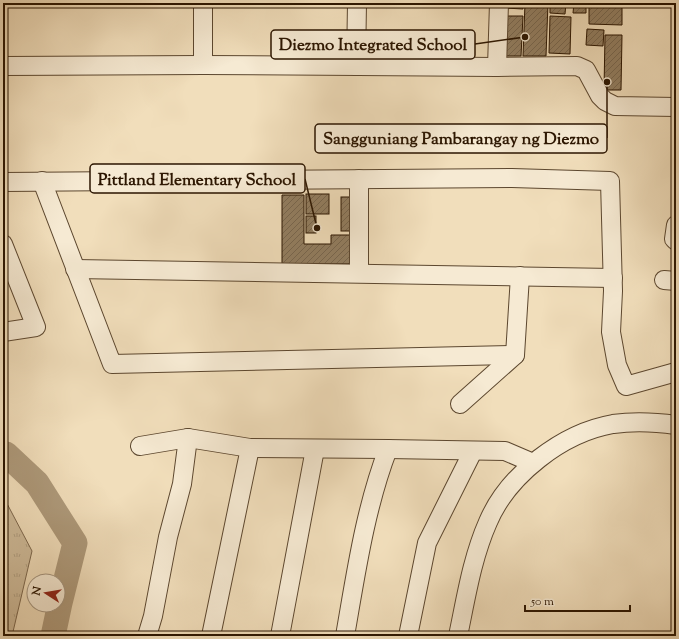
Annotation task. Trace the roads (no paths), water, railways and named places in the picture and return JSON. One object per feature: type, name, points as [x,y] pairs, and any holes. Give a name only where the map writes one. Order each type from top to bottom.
[{"type":"street","points":[[203,3],[203,65]]},
{"type":"street","points":[[356,66],[357,3]]},
{"type":"street","points":[[497,67],[499,3]]},
{"type":"street","points":[[3,66],[577,66],[586,70],[600,96],[605,101],[615,106],[676,107]]},
{"type":"street","points":[[3,182],[512,178],[610,181],[613,278],[611,332],[617,365],[626,386],[676,372]]},
{"type":"street","points":[[359,179],[359,274]]},
{"type":"street","points":[[42,181],[112,364],[515,355]]},
{"type":"street","points":[[676,225],[674,238],[676,241]]},
{"type":"street","points":[[3,244],[36,327],[3,332]]},
{"type":"street","points":[[75,269],[613,278]]},
{"type":"street","points":[[460,404],[515,355],[520,276]]},
{"type":"street","points":[[458,636],[472,570],[488,521],[501,498],[534,463],[556,447],[582,433],[612,424],[638,422],[676,425]]},
{"type":"street","points":[[140,446],[188,438],[250,448],[505,451],[534,463]]},
{"type":"street","points":[[147,636],[153,616],[168,537],[182,484],[188,438]]},
{"type":"street","points":[[211,636],[250,448]]},
{"type":"street","points":[[280,636],[315,449]]},
{"type":"street","points":[[345,636],[361,544],[379,472],[388,449]]},
{"type":"street","points":[[408,636],[427,543],[473,451]]},
{"type":"waterway","points":[[3,454],[6,454],[37,483],[75,543],[53,636]]},
{"type":"place","name":"Diezmo Integrated School","points":[[525,37]]},
{"type":"place","name":"Sangguniang Pambarangay ng Diezmo","points":[[607,82]]},
{"type":"place","name":"Pittland Elementary School","points":[[317,228]]}]
